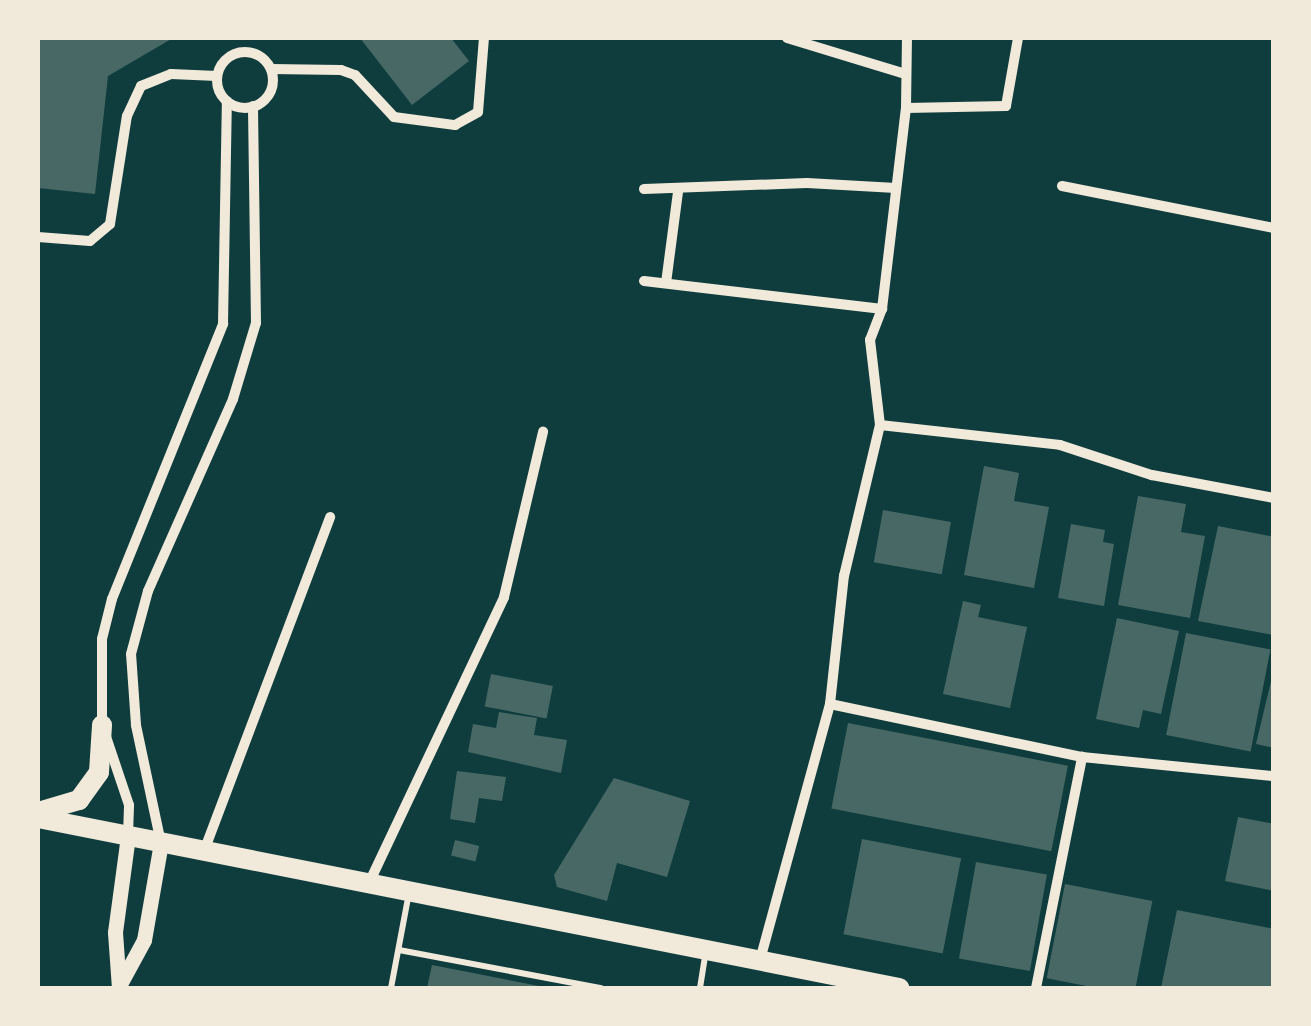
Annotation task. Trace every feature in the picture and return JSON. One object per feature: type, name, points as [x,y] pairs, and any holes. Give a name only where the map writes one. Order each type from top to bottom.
[{"type":"main road","points":[[38,815],[80,800],[99,772],[102,725]]},
{"type":"main road","points":[[38,815],[161,843],[899,988]]},
{"type":"street","points":[[271,70],[355,75],[394,117],[456,125],[472,120],[481,103],[484,38]]},
{"type":"street","points":[[787,38],[902,72]]},
{"type":"street","points":[[760,961],[830,704],[844,576],[880,425],[870,340],[882,310],[906,108],[902,72],[907,38]]},
{"type":"street","points":[[906,108],[1006,106],[1018,38]]},
{"type":"street","points":[[242,52],[260,56],[271,70],[272,88],[254,106],[256,324],[232,399],[148,591],[131,654],[136,724],[161,843],[144,940],[119,987],[115,932],[129,805],[102,725],[102,638],[112,598],[224,324],[227,101],[217,76],[225,59],[242,52]]},
{"type":"street","points":[[38,236],[90,241],[110,224],[127,116],[141,86],[171,74],[217,76]]},
{"type":"street","points":[[227,101],[254,106]]},
{"type":"street","points":[[644,189],[678,192],[808,183],[896,188]]},
{"type":"street","points":[[1062,186],[1274,228]]},
{"type":"street","points":[[666,284],[678,192]]},
{"type":"street","points":[[644,281],[882,310]]},
{"type":"street","points":[[880,425],[1060,444],[1152,475],[1274,498]]},
{"type":"street","points":[[368,884],[504,597],[542,432]]},
{"type":"street","points":[[204,851],[330,518]]},
{"type":"street","points":[[830,704],[1082,757],[1274,776]]},
{"type":"street","points":[[1036,988],[1082,757]]},
{"type":"lane","points":[[391,988],[410,892]]},
{"type":"lane","points":[[399,950],[601,988]]},
{"type":"lane","points":[[700,988],[707,950]]},
{"type":"building","points":[[38,38],[173,38],[108,76],[95,194],[38,188]]},
{"type":"building","points":[[360,38],[451,38],[469,61],[412,105]]},
{"type":"building","points":[[984,466],[1019,473],[1014,501],[1049,507],[1034,588],[964,575]]},
{"type":"building","points":[[1138,496],[1186,504],[1181,532],[1205,536],[1190,618],[1118,605]]},
{"type":"building","points":[[883,510],[951,522],[942,574],[874,562]]},
{"type":"building","points":[[1071,524],[1105,530],[1103,542],[1114,544],[1104,606],[1058,598]]},
{"type":"building","points":[[1218,526],[1274,537],[1273,635],[1198,621]]},
{"type":"building","points":[[963,601],[981,605],[978,617],[1027,627],[1010,708],[943,694]]},
{"type":"building","points":[[1117,618],[1179,631],[1161,714],[1143,710],[1139,728],[1096,719]]},
{"type":"building","points":[[1186,633],[1270,649],[1251,751],[1166,735]]},
{"type":"building","points":[[491,674],[553,686],[547,718],[485,706]]},
{"type":"building","points":[[1274,677],[1274,748],[1256,744]]},
{"type":"building","points":[[499,712],[537,718],[534,735],[567,740],[561,773],[468,752],[473,724],[496,728]]},
{"type":"building","points":[[848,723],[1068,766],[1051,851],[831,808]]},
{"type":"building","points":[[457,771],[506,777],[502,801],[479,798],[475,823],[450,819]]},
{"type":"building","points":[[614,778],[690,801],[667,877],[617,863],[607,901],[557,887],[554,875]]},
{"type":"building","points":[[1238,817],[1274,824],[1274,891],[1225,881]]},
{"type":"building","points":[[862,839],[961,858],[943,953],[843,934]]},
{"type":"building","points":[[455,840],[479,846],[475,862],[451,856]]},
{"type":"building","points":[[976,862],[1047,875],[1030,971],[959,959]]},
{"type":"building","points":[[1065,884],[1152,901],[1135,988],[1097,988],[1047,978]]},
{"type":"building","points":[[1177,910],[1274,929],[1274,988],[1161,988]]},
{"type":"building","points":[[432,965],[544,987],[544,988],[427,988]]}]
